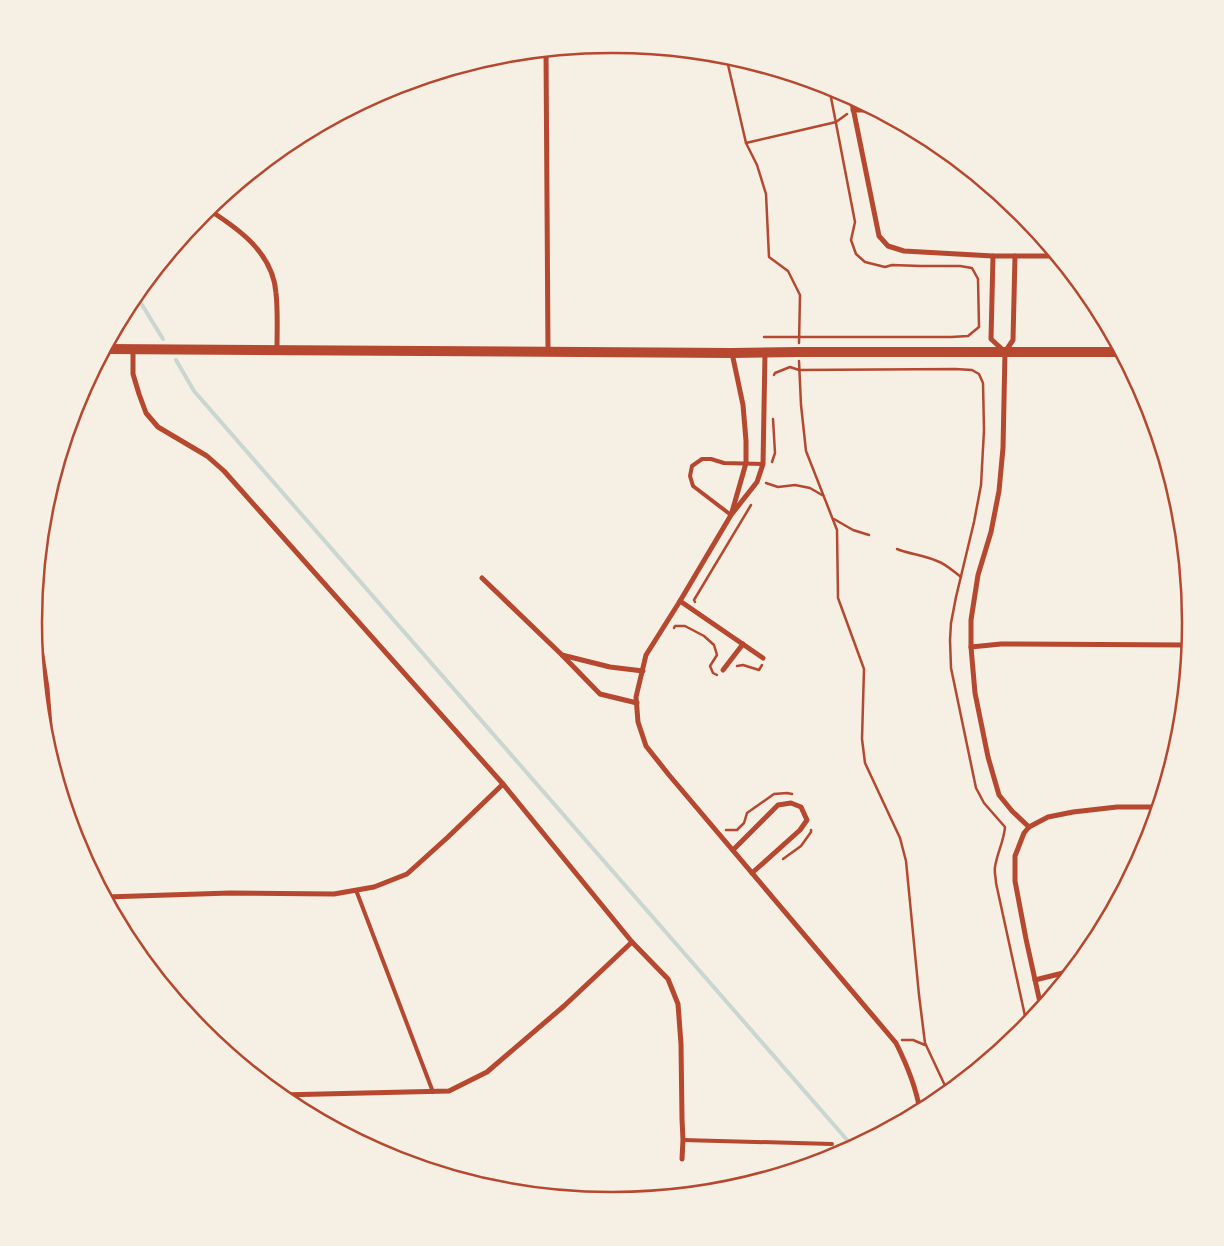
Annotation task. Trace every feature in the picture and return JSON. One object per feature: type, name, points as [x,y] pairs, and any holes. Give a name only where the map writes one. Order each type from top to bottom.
[{"type":"main road","points":[[112,350],[732,353],[1113,352]]},
{"type":"street","points":[[546,57],[548,352]]},
{"type":"street","points":[[859,110],[854,110],[879,236],[888,246],[904,251],[993,256],[1047,256]]},
{"type":"street","points":[[216,214],[233,225],[249,239],[262,254],[272,274],[276,292],[277,350]]},
{"type":"street","points":[[993,256],[992,339],[1005,352]]},
{"type":"street","points":[[1014,256],[1013,340],[1005,352],[1003,448],[999,491],[991,532],[978,575],[971,620],[971,646],[976,693],[988,757],[999,795],[1029,827]]},
{"type":"street","points":[[133,350],[133,374],[138,394],[146,413],[158,427],[207,456],[224,470],[503,784],[632,942],[668,979],[678,1004],[681,1044],[682,1159]]},
{"type":"street","points":[[731,515],[746,463],[743,405],[732,353]]},
{"type":"street","points":[[765,353],[763,464],[757,482],[731,515],[646,655],[636,697],[638,722],[646,746],[669,775],[896,1043],[907,1064],[918,1103]]},
{"type":"street","points":[[482,578],[600,694],[637,703]]},
{"type":"street","points":[[680,601],[744,644],[764,660]]},
{"type":"street","points":[[723,670],[744,644]]},
{"type":"street","points":[[971,646],[1001,644],[1181,645]]},
{"type":"street","points":[[562,655],[610,667],[643,670]]},
{"type":"street","points":[[45,678],[48,706]]},
{"type":"street","points":[[113,897],[230,893],[334,894],[374,887],[407,874],[503,784]]},
{"type":"street","points":[[733,850],[778,805],[791,803],[801,807],[807,820],[800,830],[752,873]]},
{"type":"street","points":[[1039,999],[1015,881],[1015,856],[1024,833],[1029,827],[1048,817],[1073,812],[1151,807]]},
{"type":"street","points":[[293,1095],[449,1092],[487,1072],[564,1006],[632,942]]},
{"type":"street","points":[[1035,980],[1061,974]]},
{"type":"lane","points":[[731,515],[693,486],[690,476],[692,466],[702,459],[763,464]]},
{"type":"lane","points":[[356,890],[433,1092]]},
{"type":"lane","points":[[683,1140],[832,1144]]},
{"type":"path","points":[[728,65],[746,142],[757,165],[766,194],[769,257],[788,271],[800,295],[798,352],[806,452],[837,530],[838,598],[864,669],[862,739],[865,763],[900,838],[906,861],[918,995],[925,1043],[945,1085]]},
{"type":"path","points":[[764,337],[951,337],[968,336],[979,327],[978,279],[972,268],[960,266],[892,265],[885,267],[865,262],[856,254],[851,240],[856,222],[831,97]]},
{"type":"path","points":[[746,142],[836,122],[854,110]]},
{"type":"path","points":[[772,378],[775,372],[790,367],[799,370],[955,369],[972,370],[979,374],[983,383],[982,478],[951,623],[951,668],[976,788],[984,803],[1005,827],[995,869],[996,883],[1025,1015]]},
{"type":"path","points":[[771,467],[775,453],[774,420]]},
{"type":"path","points":[[757,482],[764,482],[778,487],[795,484],[810,488],[824,495]]},
{"type":"path","points":[[697,609],[694,600],[752,503]]},
{"type":"path","points":[[832,518],[853,530],[869,535]]},
{"type":"path","points":[[896,549],[935,560],[947,566],[961,578]]},
{"type":"path","points":[[670,633],[675,626],[684,626],[704,636],[714,645],[717,655],[710,666],[713,673],[723,678]]},
{"type":"path","points":[[733,668],[743,665],[759,670],[764,660]]},
{"type":"path","points":[[723,830],[737,830],[744,824],[747,813],[774,794],[787,793],[795,795]]},
{"type":"path","points":[[781,860],[801,846],[811,832],[811,825]]},
{"type":"path","points":[[905,1046],[902,1040],[913,1040],[927,1046]]},
{"type":"waterway","points":[[141,303],[163,339]]},
{"type":"waterway","points":[[176,360],[194,391],[848,1141]]}]
